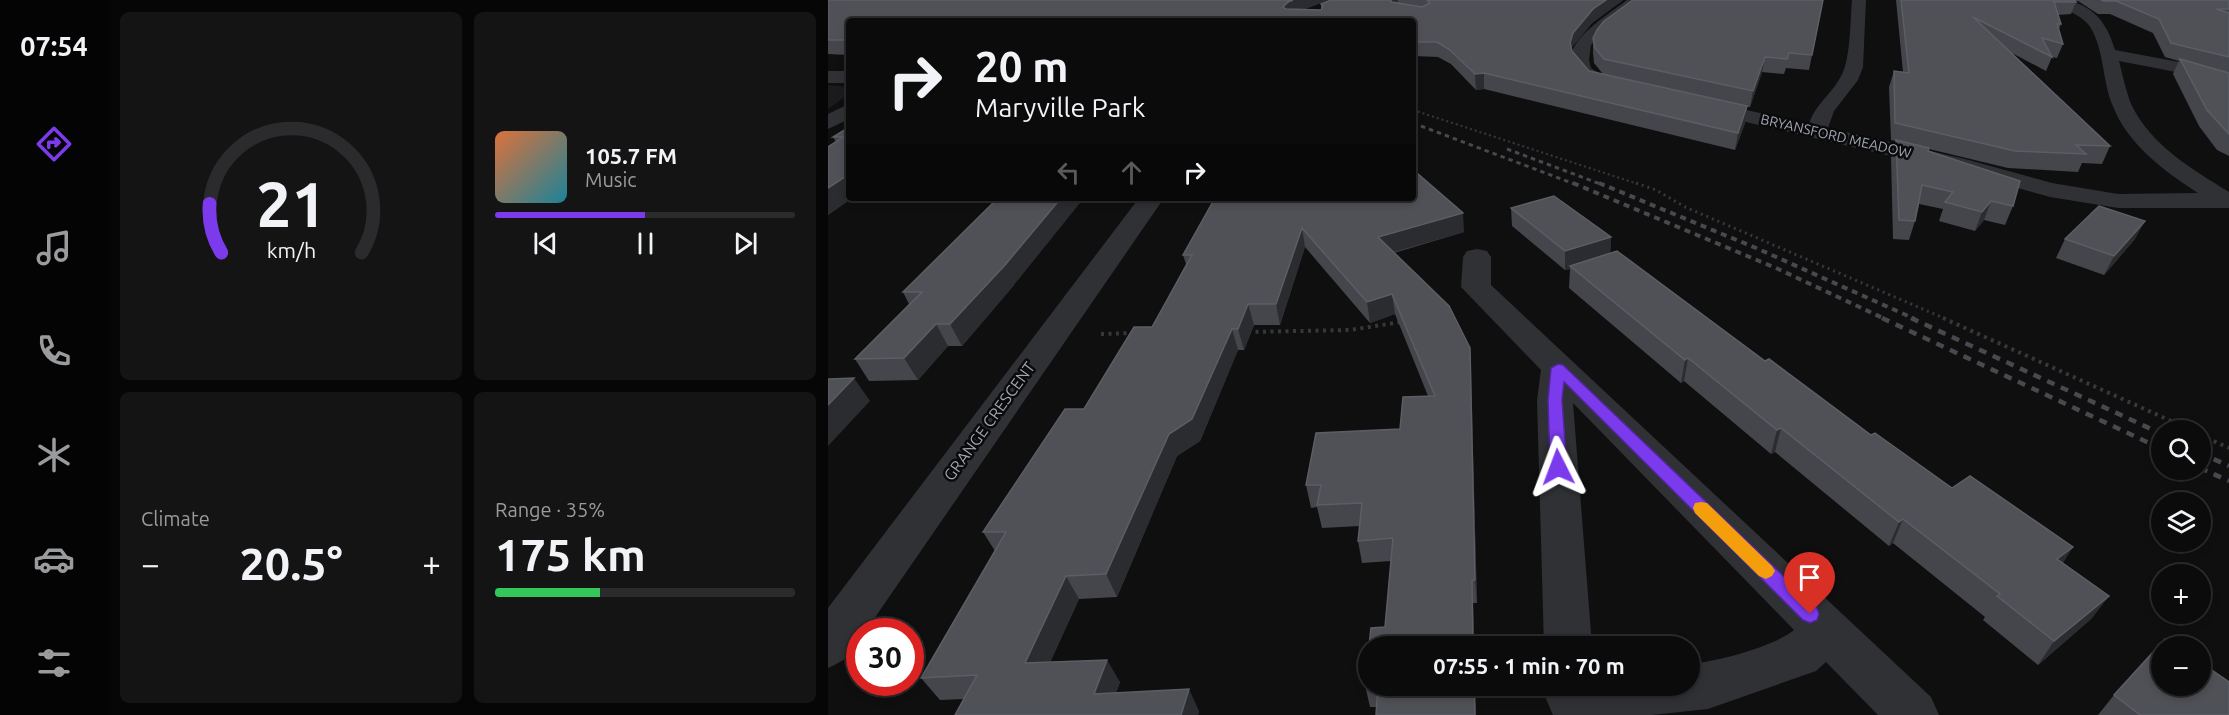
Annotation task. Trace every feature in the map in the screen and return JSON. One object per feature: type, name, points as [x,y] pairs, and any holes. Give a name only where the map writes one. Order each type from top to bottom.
[{"type":"street","points":[[1630,90],[1596,80],[1584,72],[1579,62],[1583,43],[1636,0]]},
{"type":"street","points":[[1817,131],[1824,110],[1849,80],[1854,67],[1859,0]]},
{"type":"street","points":[[2062,0],[2093,19],[2102,33],[2112,77],[2122,105],[2140,135],[2173,167],[2226,201]]},
{"type":"street","points":[[2108,54],[2170,65],[2229,82]]},
{"type":"street","points":[[828,77],[846,77]]},
{"type":"street","name":"BRYANSFORD MEADOW","points":[[1683,102],[1965,166],[2050,190],[2118,201],[2226,201]]},
{"type":"street","name":"GRANGE CRESCENT","points":[[828,646],[1150,201]]},
{"type":"street","points":[[1477,257],[1476,287],[1913,715]]},
{"type":"street","points":[[1558,368],[1555,400],[1567,636]]},
{"type":"street","points":[[1571,700],[1708,686],[1799,655],[1827,631]]},
{"type":"path","points":[[1416,111],[1656,190],[1685,207],[1937,315],[2170,420]]},
{"type":"path","points":[[1238,332],[1350,330],[1408,320]]},
{"type":"path","points":[[1052,334],[1145,333]]},
{"type":"path","points":[[2211,440],[2229,448]]},
{"type":"shaded area","points":[[828,85],[846,87],[846,96],[828,109]]},
{"type":"building","points":[[828,0],[1293,0],[1283,7],[1321,10],[1323,6],[1321,4],[1331,0],[1391,0],[1391,2],[1422,7],[1430,3],[1427,0],[1606,0],[1593,9],[1573,33],[1570,43],[1572,51],[1589,71],[1747,106],[1738,133],[1484,73],[1475,74],[1450,50],[1437,42],[1416,42],[1416,18],[846,18],[846,40],[828,40]]},
{"type":"building","points":[[1633,0],[1823,0],[1812,55],[1789,53],[1787,59],[1765,57],[1753,91],[1604,59],[1595,48],[1593,38],[1604,21]]},
{"type":"building","points":[[1901,0],[2074,0],[2076,2],[2054,2],[2061,24],[2057,24],[2063,44],[2042,38],[2052,57],[1973,17],[2110,146],[2076,145],[2086,154],[2015,151],[1895,123],[1894,71],[1909,73]]},
{"type":"building","points":[[2101,0],[2229,0],[2229,9],[2216,9],[2229,13],[2229,57],[2171,43],[2159,19],[2116,1]]},
{"type":"building","points":[[2180,59],[2229,73],[2229,134],[2207,110]]},
{"type":"building","points":[[846,129],[846,176],[828,188],[828,147],[843,137],[833,137]]},
{"type":"building","points":[[1896,140],[1929,148],[1928,151],[2020,181],[2013,206],[1991,201],[1982,212],[1945,202],[1953,192],[1922,185],[1915,221],[1899,220]]},
{"type":"building","points":[[1417,173],[1463,213],[1378,237],[1449,306],[1470,348],[1475,580],[1472,580],[1473,636],[1370,636],[1371,628],[1385,627],[1393,538],[1358,541],[1362,503],[1317,505],[1321,485],[1306,485],[1316,433],[1400,429],[1403,397],[1435,396],[1392,294],[1367,302],[1302,228],[1276,304],[1248,304],[1238,329],[1232,329],[1192,419],[1169,434],[1106,574],[1066,576],[1025,663],[1107,660],[1094,694],[1189,689],[1181,715],[955,715],[977,675],[924,678],[924,673],[1006,532],[983,532],[1065,409],[1084,409],[1134,327],[1152,327],[1192,255],[1183,255],[1213,201],[1416,201]]},
{"type":"building","points":[[1554,196],[1611,237],[1565,251],[1511,208]]},
{"type":"building","points":[[995,201],[1058,201],[1005,265],[950,324],[936,324],[904,358],[855,359],[922,292],[903,292]]},
{"type":"building","points":[[2099,206],[2145,221],[2114,256],[2065,239]]},
{"type":"building","points":[[1617,251],[1765,361],[1769,359],[1871,435],[1875,433],[1952,488],[1970,476],[2073,547],[2057,559],[2109,596],[2054,641],[1997,596],[2000,594],[1903,519],[1899,522],[1781,428],[1777,430],[1688,358],[1685,360],[1570,266]]},
{"type":"building","points":[[854,378],[828,405],[828,379]]},
{"type":"building","points":[[2151,654],[2151,696],[2211,696],[2211,670],[2229,682],[2229,715],[2140,715],[2114,695]]},
{"type":"building","points":[[1377,696],[1474,696],[1475,715],[1376,715]]},
{"type":"railway","points":[[1416,124],[1577,185]]},
{"type":"railway","points":[[1507,149],[1603,185]]},
{"type":"railway","points":[[1573,183],[1776,268],[1885,319]]},
{"type":"railway","points":[[1599,183],[1756,248],[1915,319]]},
{"type":"railway","points":[[1882,318],[2151,444]]},
{"type":"railway","points":[[1911,318],[2151,429]]},
{"type":"railway","points":[[2211,458],[2229,466]]},
{"type":"railway","points":[[2211,473],[2229,481]]},
{"type":"slow traffic","points":[[1701,508],[1766,571]]},
{"type":"route","points":[[1558,467],[1555,400],[1558,368],[1810,614]]}]
